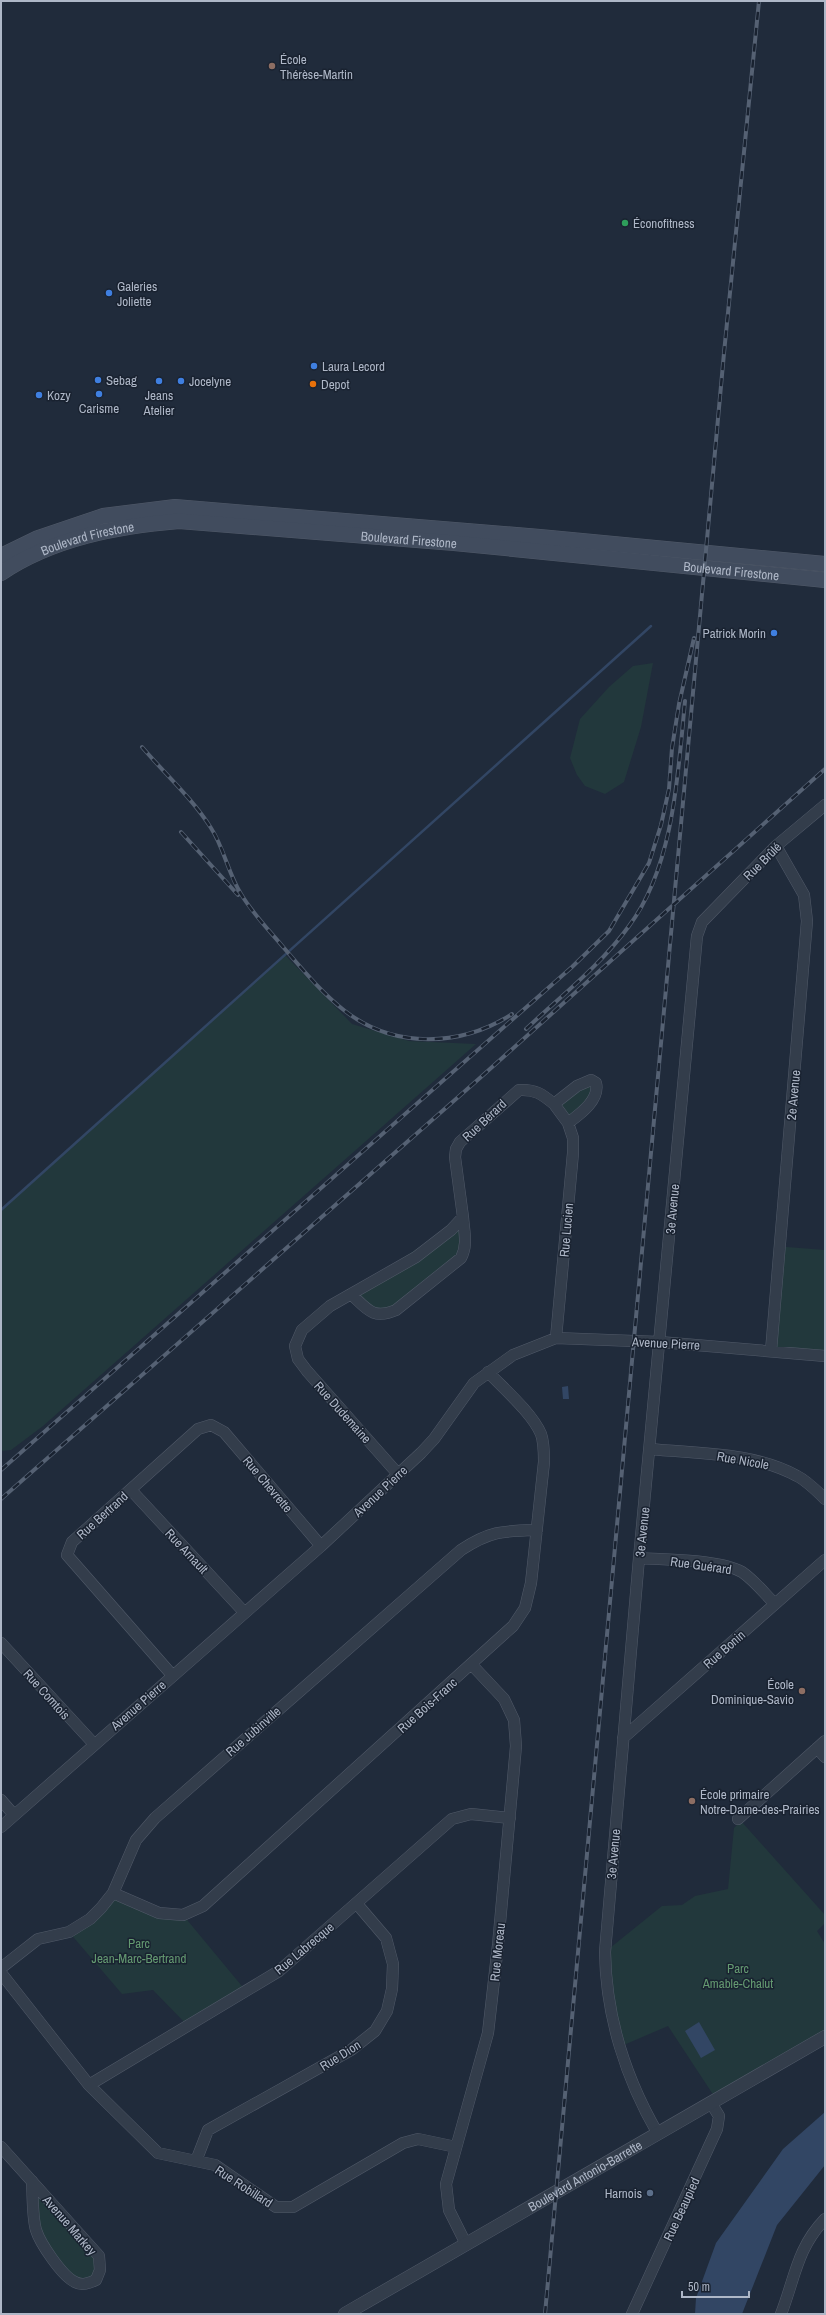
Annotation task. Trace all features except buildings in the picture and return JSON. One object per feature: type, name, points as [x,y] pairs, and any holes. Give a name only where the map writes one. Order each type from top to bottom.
[{"type":"main road","name":"Boulevard Firestone","points":[[1,556],[38,538],[102,516],[175,507],[540,537],[825,564]]},
{"type":"main road","name":"Boulevard Firestone","points":[[1,573],[46,551],[96,532],[135,524],[179,521],[454,543],[825,580]]},
{"type":"street","name":"Rue Brûlé","points":[[702,922],[776,846],[825,805]]},
{"type":"street","name":"2e Avenue","points":[[771,1351],[807,921],[804,895],[776,846]]},
{"type":"street","name":"3e Avenue","points":[[658,2134],[646,2113],[619,2047],[605,1966],[623,1738],[696,936],[702,922]]},
{"type":"street","points":[[554,1104],[585,1081],[591,1080],[596,1083],[598,1090],[595,1097],[568,1123]]},
{"type":"street","name":"Rue Bérard","points":[[351,1294],[369,1311],[378,1314],[386,1314],[396,1310],[461,1258],[465,1251],[466,1242],[455,1157],[460,1142],[518,1090],[527,1089],[540,1092],[554,1104]]},
{"type":"street","name":"Rue Lucien","points":[[554,1104],[568,1123],[573,1138],[573,1153],[556,1338]]},
{"type":"street","points":[[351,1294],[416,1257],[451,1230],[463,1217]]},
{"type":"street","name":"Rue Dudemaine","points":[[351,1294],[330,1306],[302,1330],[295,1346],[298,1359],[398,1474]]},
{"type":"street","name":"Avenue Pierre","points":[[1,1827],[320,1546],[434,1439],[463,1396],[488,1372],[513,1355],[556,1338],[660,1342],[825,1356]]},
{"type":"street","name":"Rue Bois-Franc","points":[[113,1894],[159,1913],[183,1915],[203,1906],[472,1665],[513,1626],[525,1608],[531,1583],[544,1462],[541,1434],[534,1422],[488,1372]]},
{"type":"street","name":"Rue Bertrand","points":[[172,1675],[67,1555],[72,1542],[198,1429],[211,1425]]},
{"type":"street","name":"Rue Chevrette","points":[[211,1425],[224,1432],[320,1546]]},
{"type":"street","name":"Rue Nicole","points":[[650,1449],[747,1458],[770,1464],[798,1476],[825,1499]]},
{"type":"street","name":"Rue Arnault","points":[[131,1490],[244,1612]]},
{"type":"street","name":"Rue Jubinville","points":[[1,1968],[38,1939],[69,1932],[90,1919],[113,1894],[136,1840],[155,1818],[461,1550],[490,1534],[503,1531],[537,1530]]},
{"type":"street","name":"Rue Guérard","points":[[639,1558],[700,1563],[733,1568],[750,1578],[775,1604]]},
{"type":"street","name":"Rue Bonin","points":[[623,1738],[825,1560]]},
{"type":"street","name":"Rue Comtois","points":[[1,1643],[94,1744]]},
{"type":"street","name":"Rue Moreau","points":[[466,2244],[449,2210],[446,2184],[488,2033],[516,1746],[514,1720],[504,1699],[472,1665]]},
{"type":"street","points":[[738,1818],[821,1744],[825,1757]]},
{"type":"street","points":[[1,1800],[14,1815]]},
{"type":"street","name":"Rue Labrecque","points":[[89,2085],[279,1971],[452,1819],[471,1814],[510,1818]]},
{"type":"street","name":"Rue Dion","points":[[196,2161],[208,2130],[351,2050],[375,2030],[387,2011],[392,1989],[393,1964],[386,1938],[357,1904]]},
{"type":"street","name":"Rue Robillard","points":[[1,1973],[89,2085],[158,2153],[215,2165],[276,2207],[293,2207],[402,2143],[418,2139],[456,2147]]},
{"type":"street","name":"Boulevard Antonio-Barrette","points":[[345,2314],[825,2037]]},
{"type":"street","name":"Rue Beaupied","points":[[632,2314],[717,2129],[719,2116],[711,2104]]},
{"type":"street","name":"Avenue Markey","points":[[1,2147],[32,2181],[99,2256],[100,2270],[96,2280],[85,2284],[75,2282],[68,2277],[42,2244],[36,2229],[32,2181]]},
{"type":"street","points":[[781,2314],[799,2256],[811,2233],[825,2219]]},
{"type":"green space","points":[[653,663],[641,727],[624,782],[605,794],[585,786],[577,775],[570,758],[580,719],[609,687],[633,666]]},
{"type":"green space","points":[[285,955],[352,1024],[409,1041],[476,1044],[43,1426],[11,1450],[1,1451],[1,1210]]},
{"type":"green space","points":[[591,1080],[597,1090],[568,1123],[554,1104]]},
{"type":"green space","points":[[463,1217],[465,1251],[396,1310],[378,1314],[351,1294]]},
{"type":"green space","points":[[774,1246],[825,1250],[825,1356],[771,1351]]},
{"type":"green space","name":"Parc Amable-Chalut","points":[[741,1821],[825,1915],[825,1923],[817,1931],[825,1944],[825,2035],[714,2096],[668,2026],[619,2047],[605,1952],[662,1906],[682,1905],[695,1896],[728,1889],[734,1828]]},
{"type":"green space","name":"Parc Jean-Marc-Bertrand","points":[[113,1893],[183,1915],[246,1991],[188,2026],[153,1990],[122,1994],[69,1932]]},
{"type":"green space","points":[[32,2181],[99,2256],[100,2270],[85,2284],[75,2282],[42,2244]]},
{"type":"water","points":[[568,1386],[569,1399],[563,1399],[562,1387]]},
{"type":"water","points":[[699,2022],[715,2050],[701,2058],[685,2031]]},
{"type":"water","points":[[825,2112],[825,2165],[777,2225],[742,2314],[695,2314],[696,2298],[716,2243],[783,2149]]},
{"type":"waterway","points":[[1,1210],[651,626]]},
{"type":"railway","points":[[545,2314],[724,353],[759,1]]},
{"type":"railway","points":[[1,1470],[572,967],[609,931],[649,863],[661,825],[669,789],[672,748],[679,704],[694,638]]},
{"type":"railway","points":[[526,1029],[606,954],[629,926],[644,902],[656,876],[665,847],[671,818],[680,758],[685,701]]},
{"type":"railway","points":[[142,747],[204,817],[219,844],[241,894],[251,908],[313,981],[328,997],[345,1011],[364,1023],[385,1032],[406,1037],[428,1039],[450,1038],[471,1033],[492,1025],[512,1014]]},
{"type":"railway","points":[[1,1499],[481,1077],[825,769]]},
{"type":"railway","points":[[181,832],[238,895]]},
{"type":"place","name":"École Thérèse-Martin","points":[[272,66]]},
{"type":"place","name":"Éconofitness","points":[[625,223]]},
{"type":"place","name":"Galeries Joliette","points":[[109,293]]},
{"type":"place","name":"Laura Lecord","points":[[314,366]]},
{"type":"place","name":"Sebag","points":[[98,380]]},
{"type":"place","name":"Jeans Atelier","points":[[159,381]]},
{"type":"place","name":"Jocelyne","points":[[181,381]]},
{"type":"place","name":"Depot","points":[[313,384]]},
{"type":"place","name":"Carisme","points":[[99,394]]},
{"type":"place","name":"Kozy","points":[[39,395]]},
{"type":"place","name":"Patrick Morin","points":[[774,633]]},
{"type":"place","name":"École Dominique-Savio","points":[[802,1691]]},
{"type":"place","name":"École primaire Notre-Dame-des-Prairies","points":[[692,1801]]},
{"type":"place","name":"Harnois","points":[[650,2193]]}]
